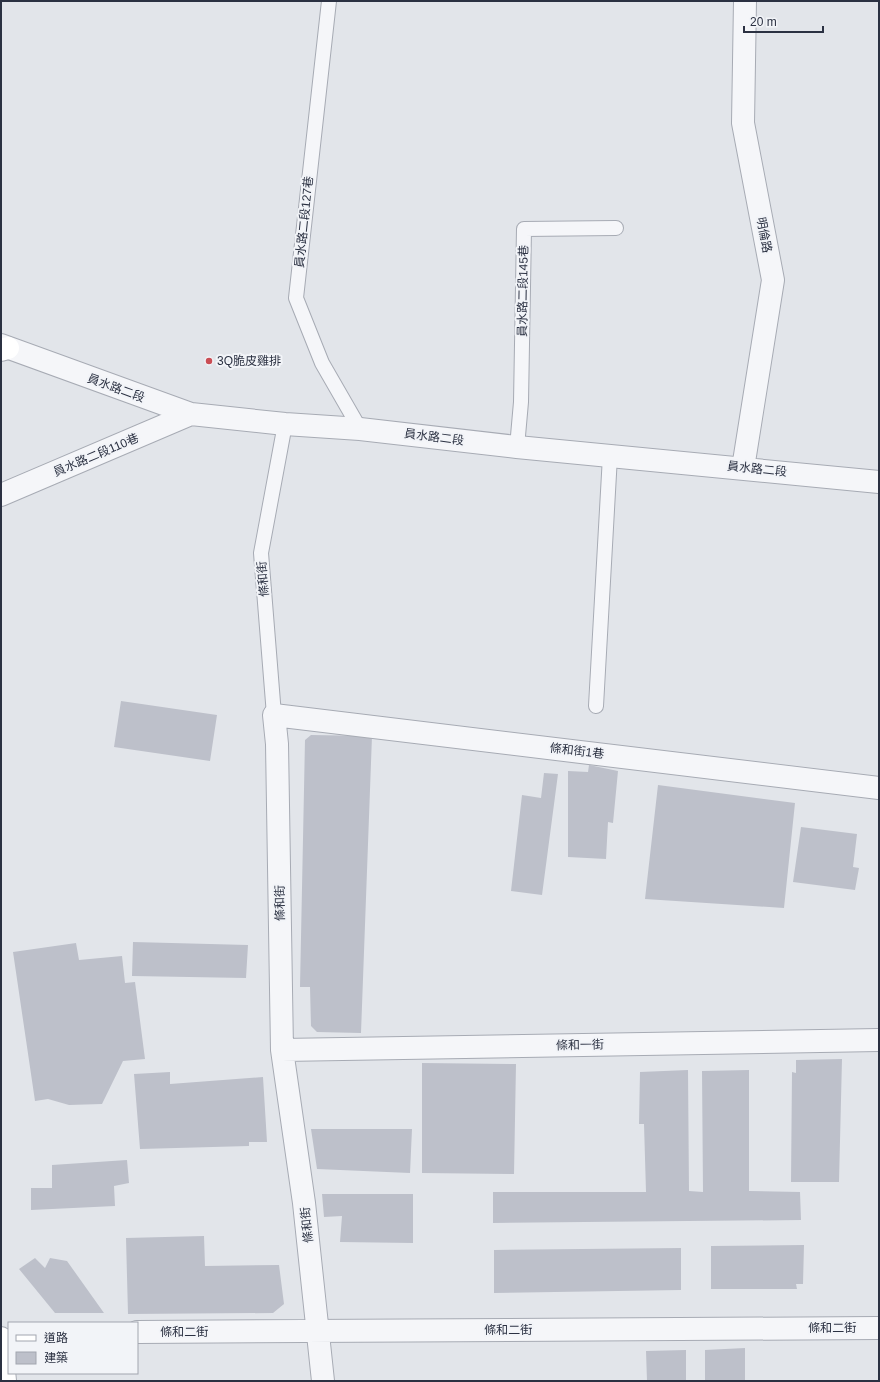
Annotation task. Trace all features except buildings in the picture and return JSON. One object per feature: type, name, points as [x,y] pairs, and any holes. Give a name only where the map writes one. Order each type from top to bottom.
[{"type":"street","name":"明倫路","points":[[742,468],[773,280],[743,123],[745,1]]},
{"type":"street","name":"員水路二段","points":[[3,348],[191,414],[285,424],[360,429],[517,447],[879,482]]},
{"type":"street","name":"員水路二段110巷","points":[[1,495],[191,414]]},
{"type":"street","name":"條和街1巷","points":[[274,715],[879,788]]},
{"type":"street","name":"條和街","points":[[274,715],[277,744],[282,1050],[304,1203],[324,1381]]},
{"type":"street","name":"條和一街","points":[[282,1050],[879,1040]]},
{"type":"street","name":"條和二街","points":[[138,1332],[879,1328]]},
{"type":"street","points":[[1,1338],[5,1381]]},
{"type":"lane","name":"員水路二段127巷","points":[[329,1],[296,298],[322,363],[360,429]]},
{"type":"lane","name":"員水路二段145巷","points":[[517,447],[521,402],[524,228],[616,228]]},
{"type":"lane","name":"條和街","points":[[274,715],[261,554],[285,424]]},
{"type":"lane","points":[[596,706],[610,456]]},
{"type":"place","name":"3Q脆皮雞排","points":[[209,361]]}]
